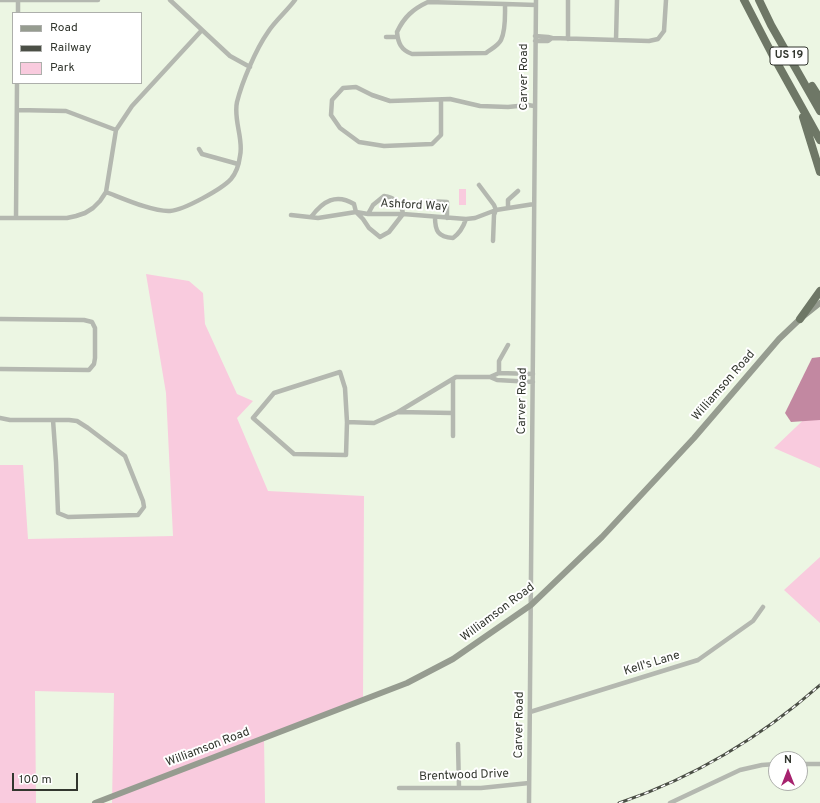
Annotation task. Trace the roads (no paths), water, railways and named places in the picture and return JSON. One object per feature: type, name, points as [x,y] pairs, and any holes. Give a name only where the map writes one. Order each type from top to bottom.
[{"type":"highway","name":"US 19","points":[[744,0],[770,52],[820,140]]},
{"type":"highway","name":"US 19","points":[[759,0],[771,25],[820,111]]},
{"type":"highway","points":[[771,25],[797,61],[820,99]]},
{"type":"highway","points":[[796,97],[820,172]]},
{"type":"highway","points":[[800,319],[820,291]]},
{"type":"main road","name":"Williamson Road","points":[[95,803],[407,683],[453,659],[531,604],[602,537],[694,438],[779,340],[800,319],[820,303]]},
{"type":"street","points":[[0,0],[98,0]]},
{"type":"street","points":[[18,0],[18,12]]},
{"type":"street","points":[[170,0],[230,56],[250,67]]},
{"type":"street","points":[[106,192],[157,209],[170,211],[180,209],[224,185],[236,172],[238,164],[241,149],[237,123],[237,102],[250,67],[268,31],[295,0]]},
{"type":"street","points":[[568,0],[568,39]]},
{"type":"street","points":[[616,0],[616,40]]},
{"type":"street","points":[[535,38],[548,41],[552,38],[649,41],[658,39],[664,31],[666,0]]},
{"type":"street","points":[[506,4],[505,23],[501,40],[486,53],[412,54],[401,48],[397,37],[397,32],[402,22],[409,14],[428,2],[506,4],[536,2]]},
{"type":"street","name":"Carver Road","points":[[529,803],[533,382],[533,106],[536,2]]},
{"type":"street","points":[[0,218],[66,218],[76,216],[93,208],[106,192],[116,130],[132,106],[202,30]]},
{"type":"street","points":[[386,37],[397,37]]},
{"type":"street","points":[[16,218],[17,84]]},
{"type":"street","points":[[441,100],[441,134],[432,144],[384,146],[359,142],[340,128],[331,115],[332,100],[343,88],[356,87],[372,95],[390,100],[450,99],[480,106],[533,106]]},
{"type":"street","points":[[17,110],[66,111],[116,130]]},
{"type":"street","points":[[199,149],[202,154],[238,164]]},
{"type":"street","points":[[479,185],[494,204],[496,210],[494,215],[493,241]]},
{"type":"street","points":[[508,208],[508,200],[518,191]]},
{"type":"street","points":[[311,217],[318,207],[327,201],[346,199],[354,204],[356,212],[363,218],[369,228],[380,237],[389,232],[403,214],[402,208],[391,197],[384,196],[373,205],[368,214]]},
{"type":"street","points":[[427,201],[447,202],[447,218]]},
{"type":"street","name":"Ashford Way","points":[[291,215],[318,218],[356,212],[368,214],[403,214],[466,219],[475,218],[496,210],[534,204]]},
{"type":"street","points":[[435,216],[435,226],[437,232],[444,238],[452,238],[459,233],[466,219]]},
{"type":"street","points":[[0,319],[84,320],[92,322],[95,328],[95,358],[94,364],[89,370],[0,369]]},
{"type":"street","points":[[499,373],[499,361],[508,345]]},
{"type":"street","points":[[340,372],[345,388],[347,422],[346,455],[294,454],[253,418],[274,393],[340,372]]},
{"type":"street","points":[[490,377],[499,373],[533,374]]},
{"type":"street","points":[[347,422],[374,423],[398,412],[456,377],[490,377],[497,380],[533,382]]},
{"type":"street","points":[[453,379],[453,436]]},
{"type":"street","points":[[398,412],[453,414]]},
{"type":"street","points":[[0,418],[10,420],[53,420],[77,421],[93,430],[125,456],[143,501],[144,507],[138,515],[68,517],[58,513],[53,420]]},
{"type":"street","name":"Kell's Lane","points":[[530,712],[698,660],[753,621],[763,607]]},
{"type":"street","points":[[458,744],[460,788]]},
{"type":"street","points":[[808,764],[820,764]]},
{"type":"street","points":[[670,803],[740,770],[768,765]]},
{"type":"street","name":"Brentwood Drive","points":[[399,788],[481,788],[529,784]]},
{"type":"railway","points":[[619,803],[674,781],[726,754],[774,722],[820,685]]}]
